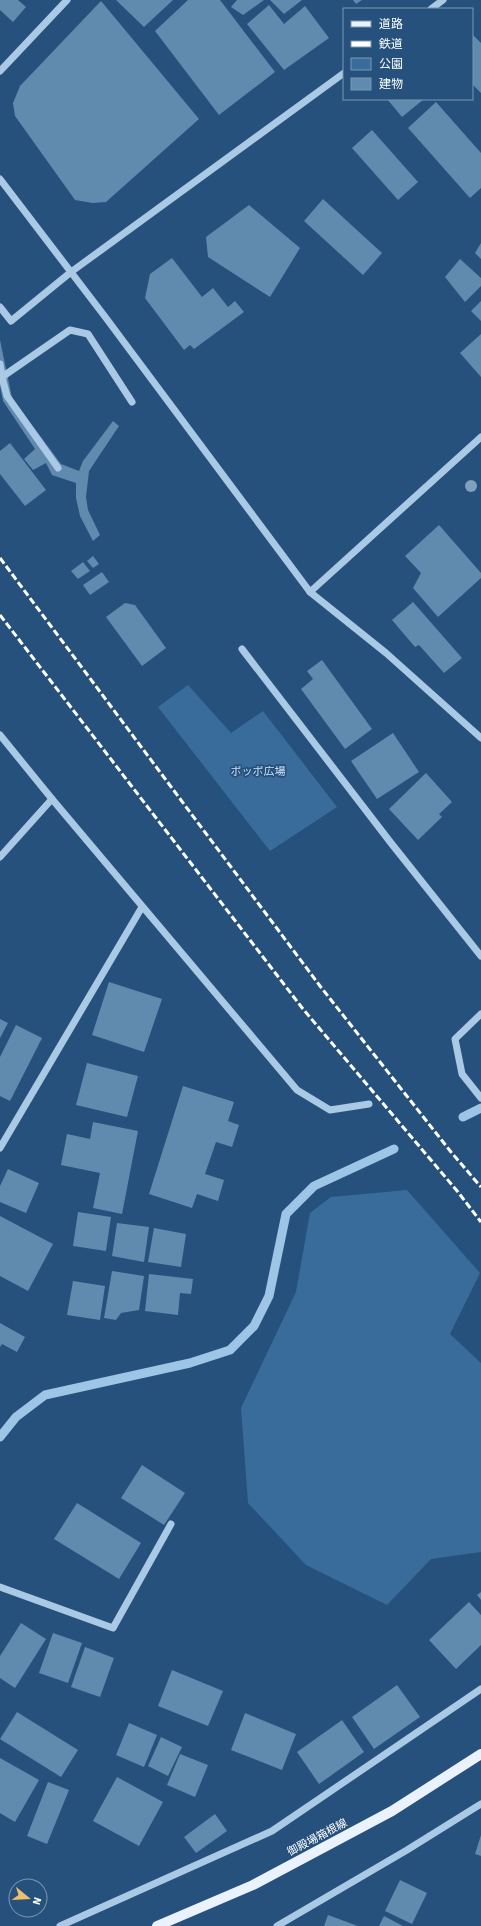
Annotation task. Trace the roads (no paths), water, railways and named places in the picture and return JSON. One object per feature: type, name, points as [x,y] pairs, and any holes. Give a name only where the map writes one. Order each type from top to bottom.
[{"type":"main road","name":"御殿場箱根線","points":[[156,1926],[254,1885],[392,1811],[481,1754]]},
{"type":"street","points":[[0,71],[67,0]]},
{"type":"street","points":[[432,8],[443,0]]},
{"type":"street","points":[[0,307],[11,321],[71,272],[343,74]]},
{"type":"street","points":[[0,179],[310,592],[386,653],[481,738]]},
{"type":"street","points":[[2,376],[70,330],[88,334],[132,402]]},
{"type":"street","points":[[0,364],[7,396],[58,468]]},
{"type":"street","points":[[310,592],[481,437]]},
{"type":"street","points":[[242,648],[391,843],[481,956]]},
{"type":"street","points":[[0,735],[142,907],[298,1090],[330,1110],[368,1104]]},
{"type":"street","points":[[0,858],[52,799]]},
{"type":"street","points":[[0,1148],[142,907]]},
{"type":"street","points":[[481,1014],[455,1039],[462,1074],[481,1098]]},
{"type":"street","points":[[0,1587],[113,1628],[171,1524]]},
{"type":"street","points":[[60,1926],[272,1831],[481,1689]]},
{"type":"street","points":[[277,1926],[407,1850],[481,1804]]},
{"type":"waterway","points":[[463,1117],[481,1108]]},
{"type":"waterway","points":[[0,1437],[16,1417],[45,1395],[190,1363],[230,1350],[254,1326],[269,1296],[286,1214],[314,1186],[394,1149]]},
{"type":"railway","points":[[0,558],[320,986],[451,1152],[481,1187]]},
{"type":"railway","points":[[0,615],[303,1009],[458,1192],[481,1222]]},
{"type":"park label","name":"ポッポ広場","points":[[258,771]]}]
